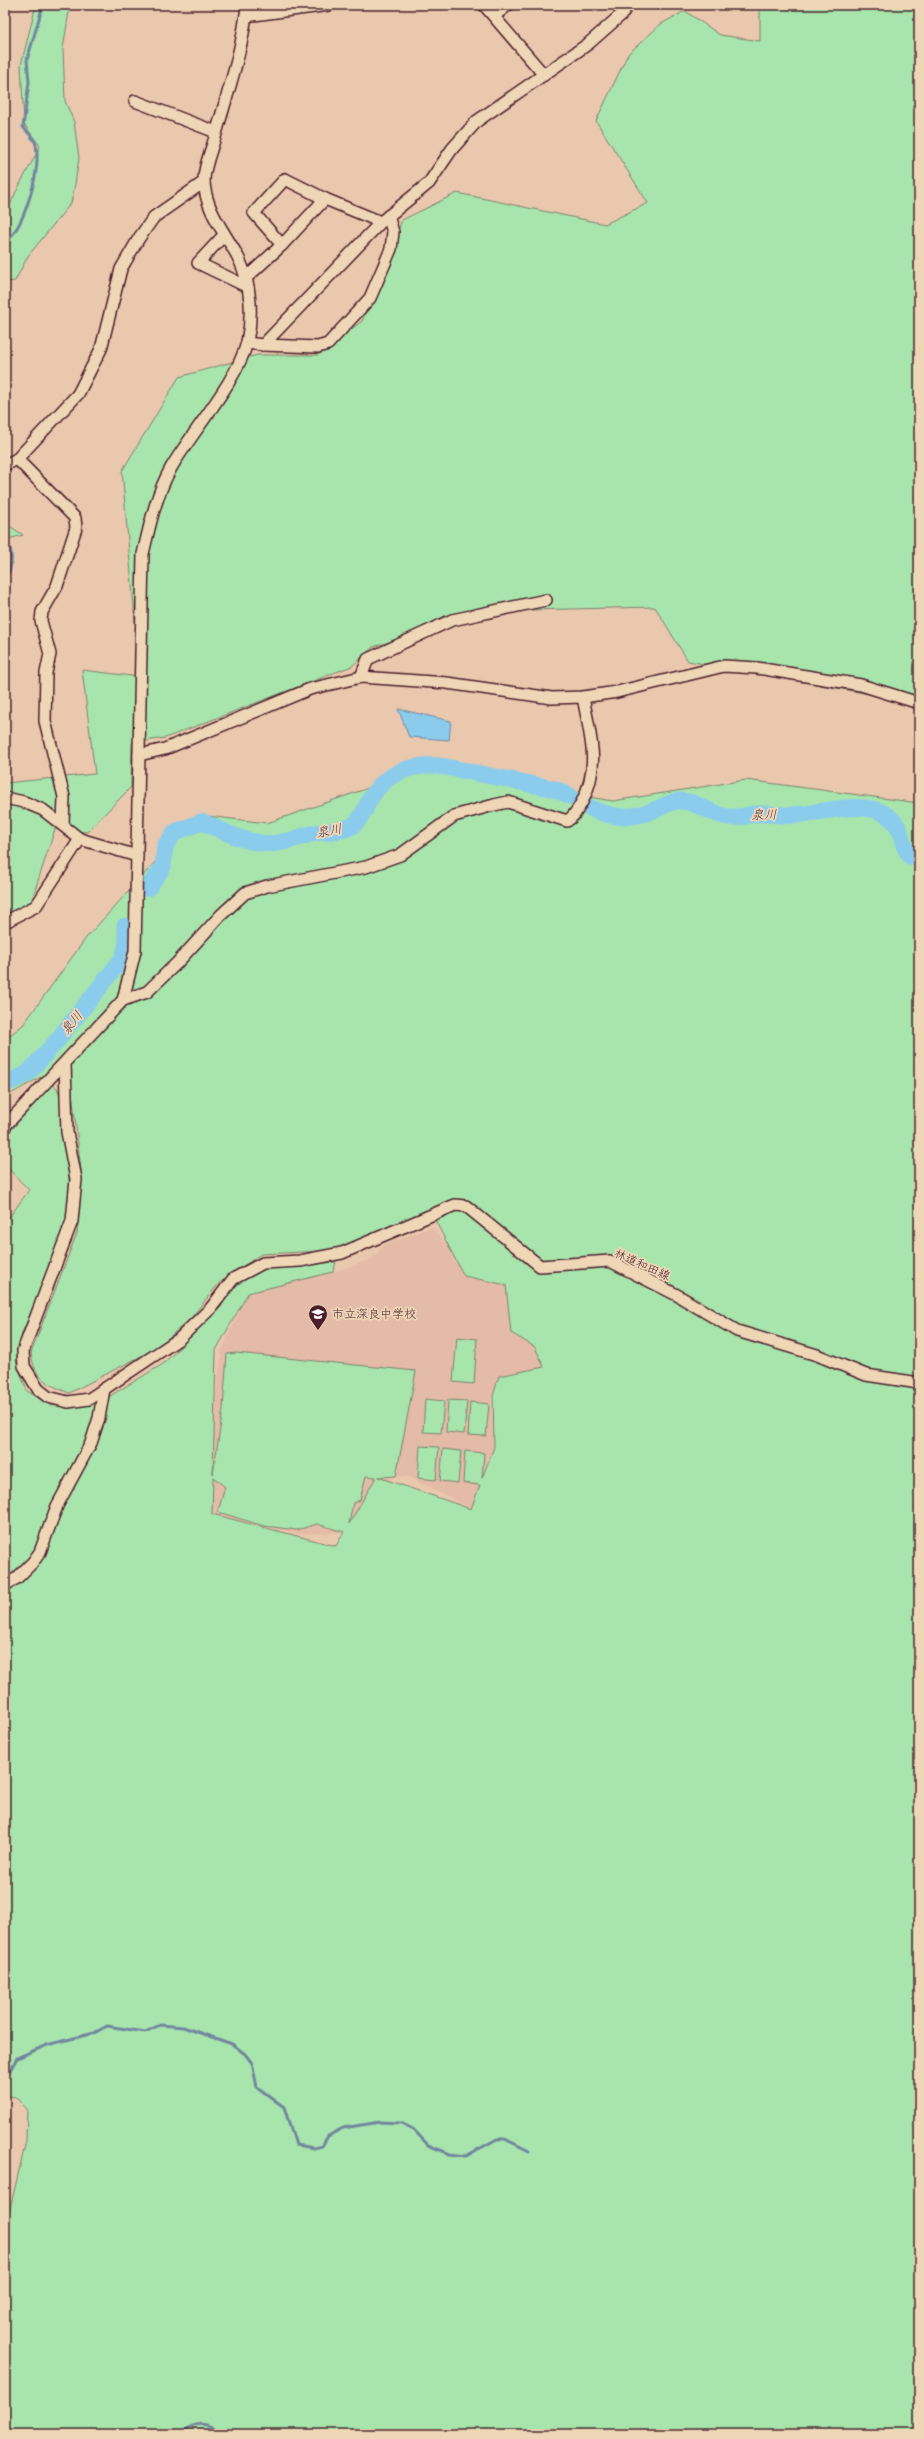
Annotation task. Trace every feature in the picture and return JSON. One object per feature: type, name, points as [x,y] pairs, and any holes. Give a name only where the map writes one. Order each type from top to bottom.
[{"type":"street","points":[[5,1126],[123,1000],[135,951],[143,554],[150,520],[157,499],[171,469],[230,379],[247,343],[251,323],[247,282],[239,259],[209,209],[204,182],[216,132],[243,38],[247,10],[329,5]]},
{"type":"street","points":[[484,5],[544,75]]},
{"type":"street","points":[[494,16],[508,5]]},
{"type":"street","points":[[263,345],[384,219],[429,183],[452,149],[477,121],[588,44],[621,15],[628,5]]},
{"type":"street","points":[[135,101],[216,132]]},
{"type":"street","points":[[247,343],[318,347],[328,344],[370,298],[391,249],[393,232],[384,219],[324,199],[285,179],[254,213],[282,245]]},
{"type":"street","points":[[5,465],[17,459],[78,394],[100,349],[121,269],[139,238],[154,217],[204,182]]},
{"type":"street","points":[[247,282],[324,199]]},
{"type":"street","points":[[224,235],[198,263],[247,282]]},
{"type":"street","points":[[17,459],[75,518],[76,528],[57,586],[42,612],[40,622],[50,654],[46,673],[45,721],[64,797],[63,824]]},
{"type":"street","points":[[361,677],[368,659],[452,620],[546,600]]},
{"type":"street","points":[[139,755],[165,749],[310,689],[361,677],[447,683],[552,698],[583,697],[617,692],[724,666],[764,669],[861,686],[919,703]]},
{"type":"street","points":[[123,1000],[147,992],[177,963],[221,915],[245,893],[267,886],[366,867],[400,855],[454,816],[494,804],[508,802],[567,821],[574,817],[592,779],[593,756],[583,697]]},
{"type":"street","points":[[5,798],[24,802],[43,810],[63,824],[80,839],[137,856]]},
{"type":"street","points":[[5,922],[36,906],[80,839]]},
{"type":"street","name":"林道和田線","points":[[65,1063],[67,1132],[76,1180],[72,1221],[23,1351],[24,1366],[38,1389],[48,1397],[68,1402],[89,1399],[179,1338],[211,1308],[233,1279],[264,1263],[300,1261],[342,1253],[455,1205],[466,1206],[540,1266],[610,1262],[671,1292],[737,1331],[817,1355],[866,1375],[919,1383]]},
{"type":"street","points":[[5,1585],[17,1578],[33,1562],[40,1552],[57,1506],[91,1443],[99,1418],[104,1389]]},
{"type":"shaded area","points":[[432,1227],[445,1243],[464,1276],[506,1285],[511,1333],[535,1347],[543,1367],[499,1376],[491,1399],[494,1447],[471,1508],[409,1477],[396,1476],[374,1487],[346,1532],[299,1534],[211,1514],[208,1454],[222,1350],[246,1295],[270,1285],[320,1277],[371,1259],[385,1244]]},
{"type":"green space","points":[[36,5],[70,5],[63,49],[65,101],[74,122],[79,158],[71,203],[28,256],[15,281],[5,282],[3,242],[5,220],[16,191],[40,146],[24,124],[21,65]]},
{"type":"green space","points":[[760,5],[919,5],[919,703],[688,661],[655,607],[486,611],[373,647],[352,666],[165,738],[132,743],[131,787],[87,832],[55,829],[30,905],[5,915],[5,783],[95,774],[82,670],[140,677],[122,471],[179,377],[257,355],[318,355],[362,321],[402,220],[457,193],[605,224],[648,203],[596,121],[628,54],[661,24],[685,11],[720,35],[760,41]]},
{"type":"green space","points":[[5,523],[23,535],[5,540]]},
{"type":"green space","points":[[421,770],[613,801],[746,780],[919,803],[919,2434],[5,2434],[5,2217],[9,2213],[26,2141],[27,2109],[16,2098],[5,2094],[5,1223],[29,1190],[5,1165],[5,1137],[52,1084],[57,1088],[61,1098],[70,1189],[67,1224],[52,1265],[22,1333],[16,1361],[27,1391],[51,1406],[105,1399],[163,1364],[221,1307],[233,1287],[261,1269],[336,1262],[333,1272],[248,1293],[216,1350],[213,1474],[223,1409],[227,1354],[236,1353],[416,1371],[396,1476],[378,1477],[471,1509],[480,1485],[463,1483],[465,1451],[484,1453],[482,1478],[494,1447],[493,1396],[499,1376],[544,1367],[535,1347],[511,1333],[506,1285],[464,1276],[432,1214],[343,1250],[261,1254],[219,1283],[191,1318],[157,1348],[69,1393],[48,1383],[35,1369],[31,1353],[77,1233],[82,1179],[70,1074],[50,1072],[5,1097],[5,1039],[23,1025],[86,938],[198,815],[267,823]],"holes":[[[366,1476],[376,1477],[349,1524],[353,1503],[360,1500]],[[213,1477],[225,1487],[218,1512],[264,1526],[297,1530],[317,1524],[344,1532],[336,1546],[212,1514]]]},
{"type":"green space","points":[[457,1337],[477,1339],[474,1384],[453,1382]]},
{"type":"green space","points":[[425,1399],[444,1401],[441,1433],[423,1432]]},
{"type":"green space","points":[[448,1400],[467,1401],[464,1434],[446,1432]]},
{"type":"green space","points":[[470,1402],[489,1404],[486,1436],[468,1435]]},
{"type":"green space","points":[[420,1446],[439,1447],[436,1480],[418,1478]]},
{"type":"green space","points":[[443,1449],[461,1451],[458,1483],[440,1481]]},
{"type":"water","points":[[398,709],[451,721],[449,740],[409,737]]},
{"type":"waterway","points":[[5,243],[19,224],[34,183],[37,156],[36,145],[33,138],[23,127],[29,82],[27,60],[43,5]]},
{"type":"waterway","points":[[5,539],[11,552],[10,569],[5,577]]},
{"type":"waterway","name":"泉川","points":[[148,888],[163,867],[165,846],[175,832],[202,822],[238,837],[267,844],[292,840],[321,832],[345,829],[354,825],[359,820],[370,799],[384,781],[393,775],[413,768],[424,766],[446,767],[555,789],[570,796]]},
{"type":"waterway","name":"泉川","points":[[588,807],[604,814],[627,817],[643,814],[676,801],[693,803],[717,814],[732,817],[756,814],[793,815],[842,808],[867,808],[888,816],[900,831],[907,852],[911,857],[919,856]]},
{"type":"waterway","name":"泉川","points":[[5,1084],[27,1074],[56,1042],[123,958],[127,942],[125,926]]},
{"type":"waterway","points":[[5,2079],[17,2058],[47,2045],[94,2033],[107,2026],[145,2032],[160,2025],[183,2027],[232,2044],[245,2054],[252,2063],[257,2087],[284,2107],[296,2145],[314,2148],[322,2146],[328,2136],[343,2128],[380,2122],[401,2123],[413,2129],[428,2145],[450,2154],[466,2156],[497,2139],[505,2139],[529,2151]]},
{"type":"waterway","points":[[181,2434],[192,2426],[202,2424],[212,2427],[224,2434]]},
{"type":"place","name":"市立深良中学校","points":[[318,1331]]}]
